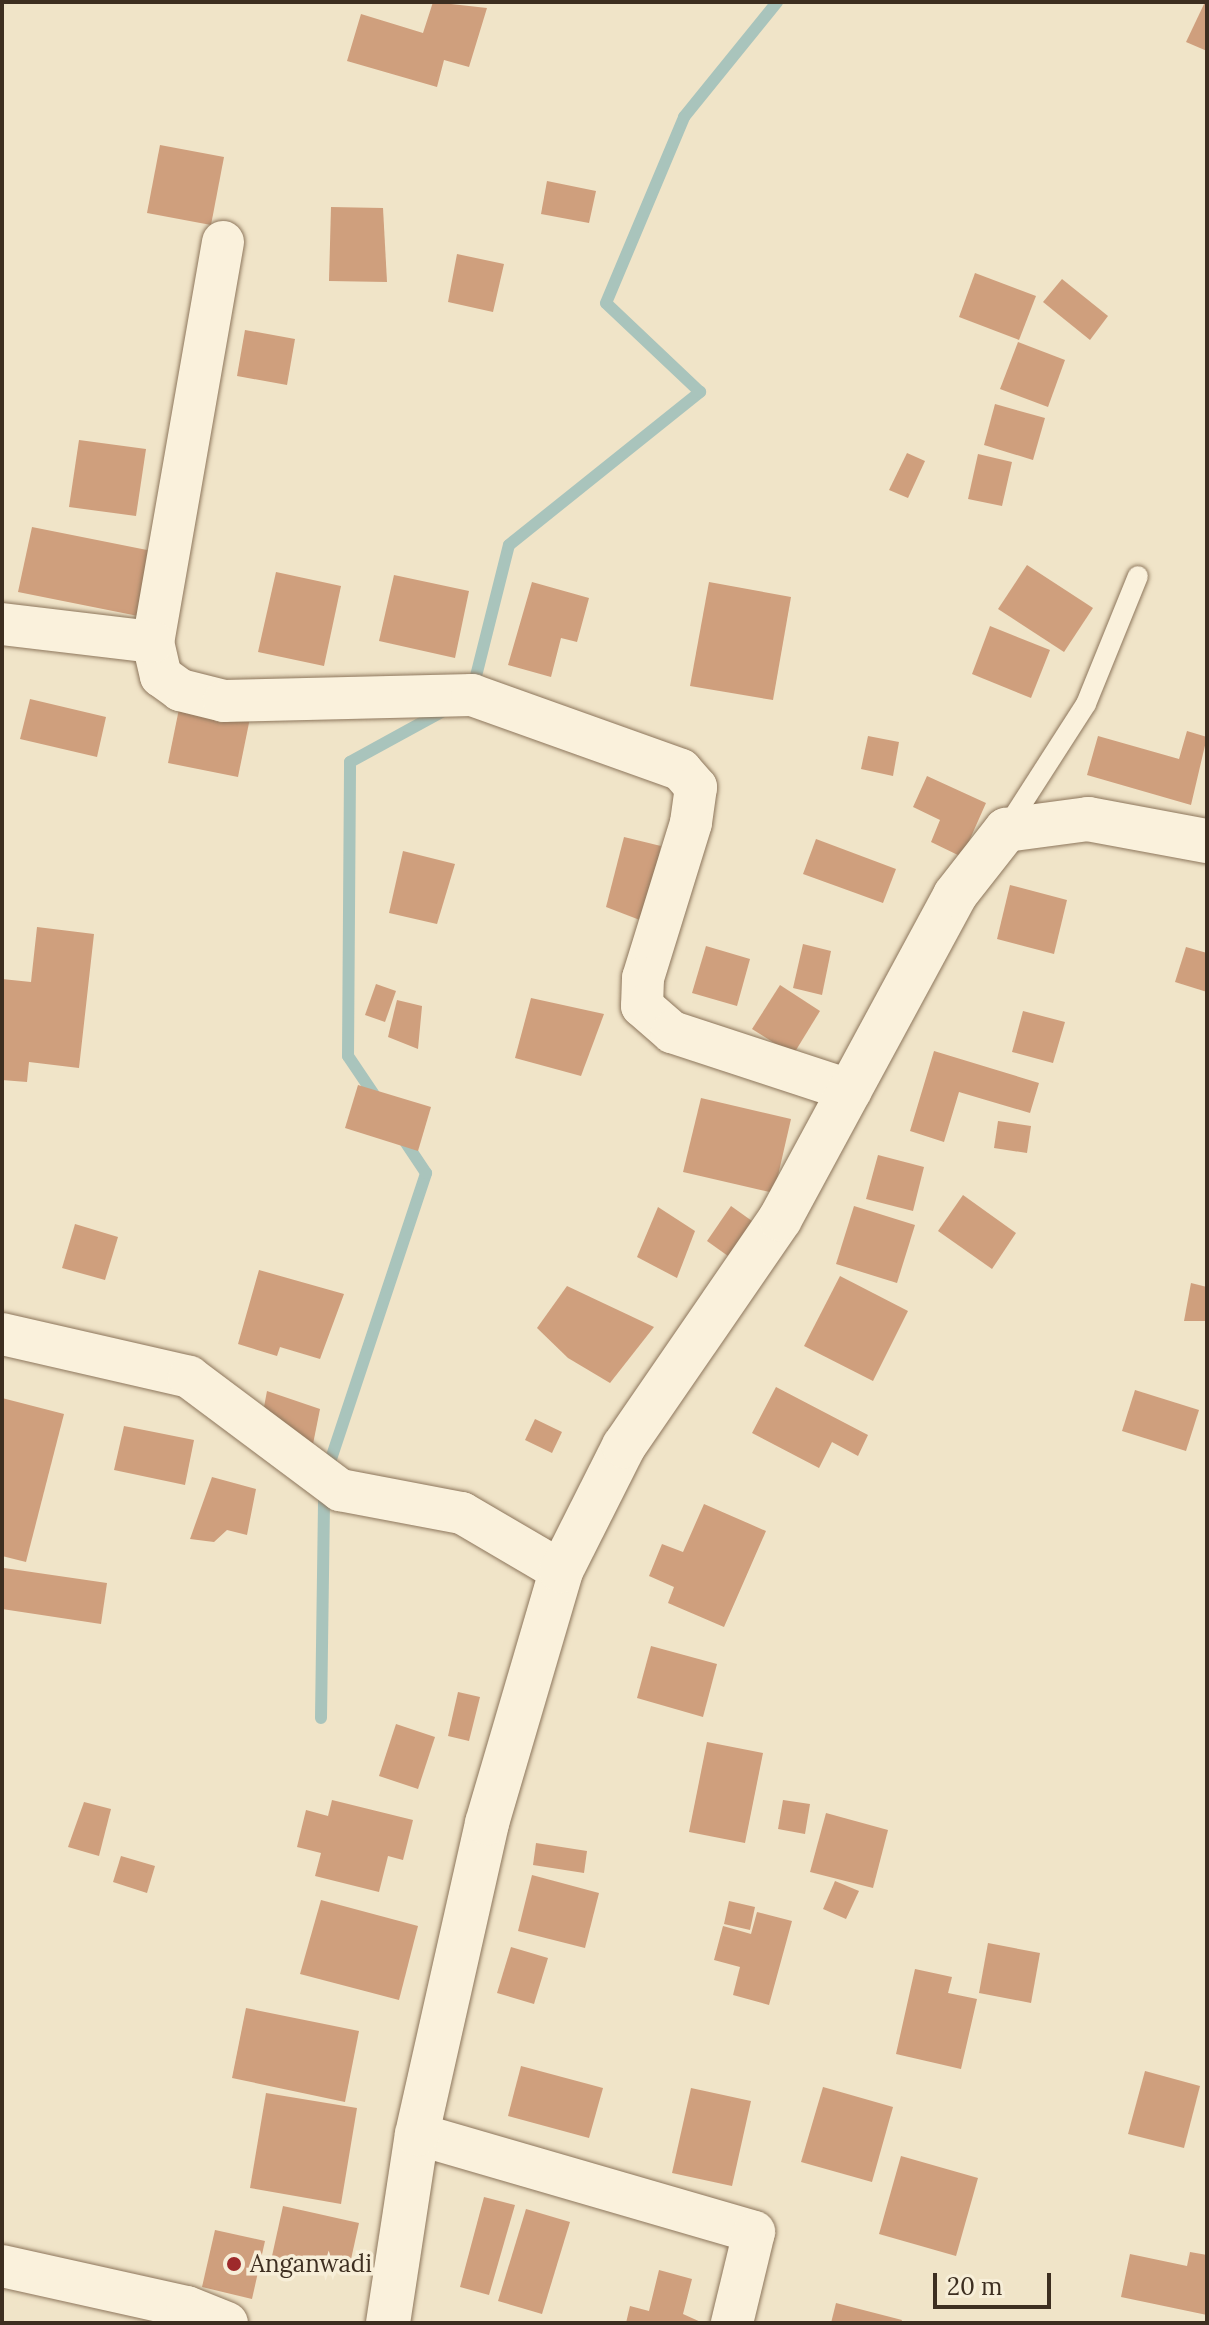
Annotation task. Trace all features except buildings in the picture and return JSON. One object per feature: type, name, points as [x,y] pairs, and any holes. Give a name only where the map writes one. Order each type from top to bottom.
[{"type":"main road","points":[[388,2323],[417,2134],[487,1823],[561,1571],[624,1446],[780,1219],[955,895],[1006,830],[1088,819],[1205,835]]},
{"type":"street","points":[[223,242],[153,642],[161,676],[180,690],[224,701],[472,695],[681,770],[696,787],[691,823],[643,978],[642,1006],[672,1032],[851,1091]]},
{"type":"street","points":[[2,624],[153,642]]},
{"type":"street","points":[[2,1334],[189,1377],[340,1490],[462,1513],[561,1571]]},
{"type":"street","points":[[417,2134],[754,2232],[732,2323]]},
{"type":"street","points":[[2,2266],[187,2307],[227,2323]]},
{"type":"lane","points":[[1006,830],[1086,704],[1138,576]]},
{"type":"waterway","points":[[473,688],[509,545],[700,392],[606,303],[684,117],[777,2]]},
{"type":"waterway","points":[[379,1102],[348,1056],[350,762],[445,710]]},
{"type":"waterway","points":[[327,1471],[426,1173],[402,1137]]},
{"type":"waterway","points":[[321,1718],[324,1489]]},
{"type":"place","name":"Anganwadi","points":[[234,2264]]}]
